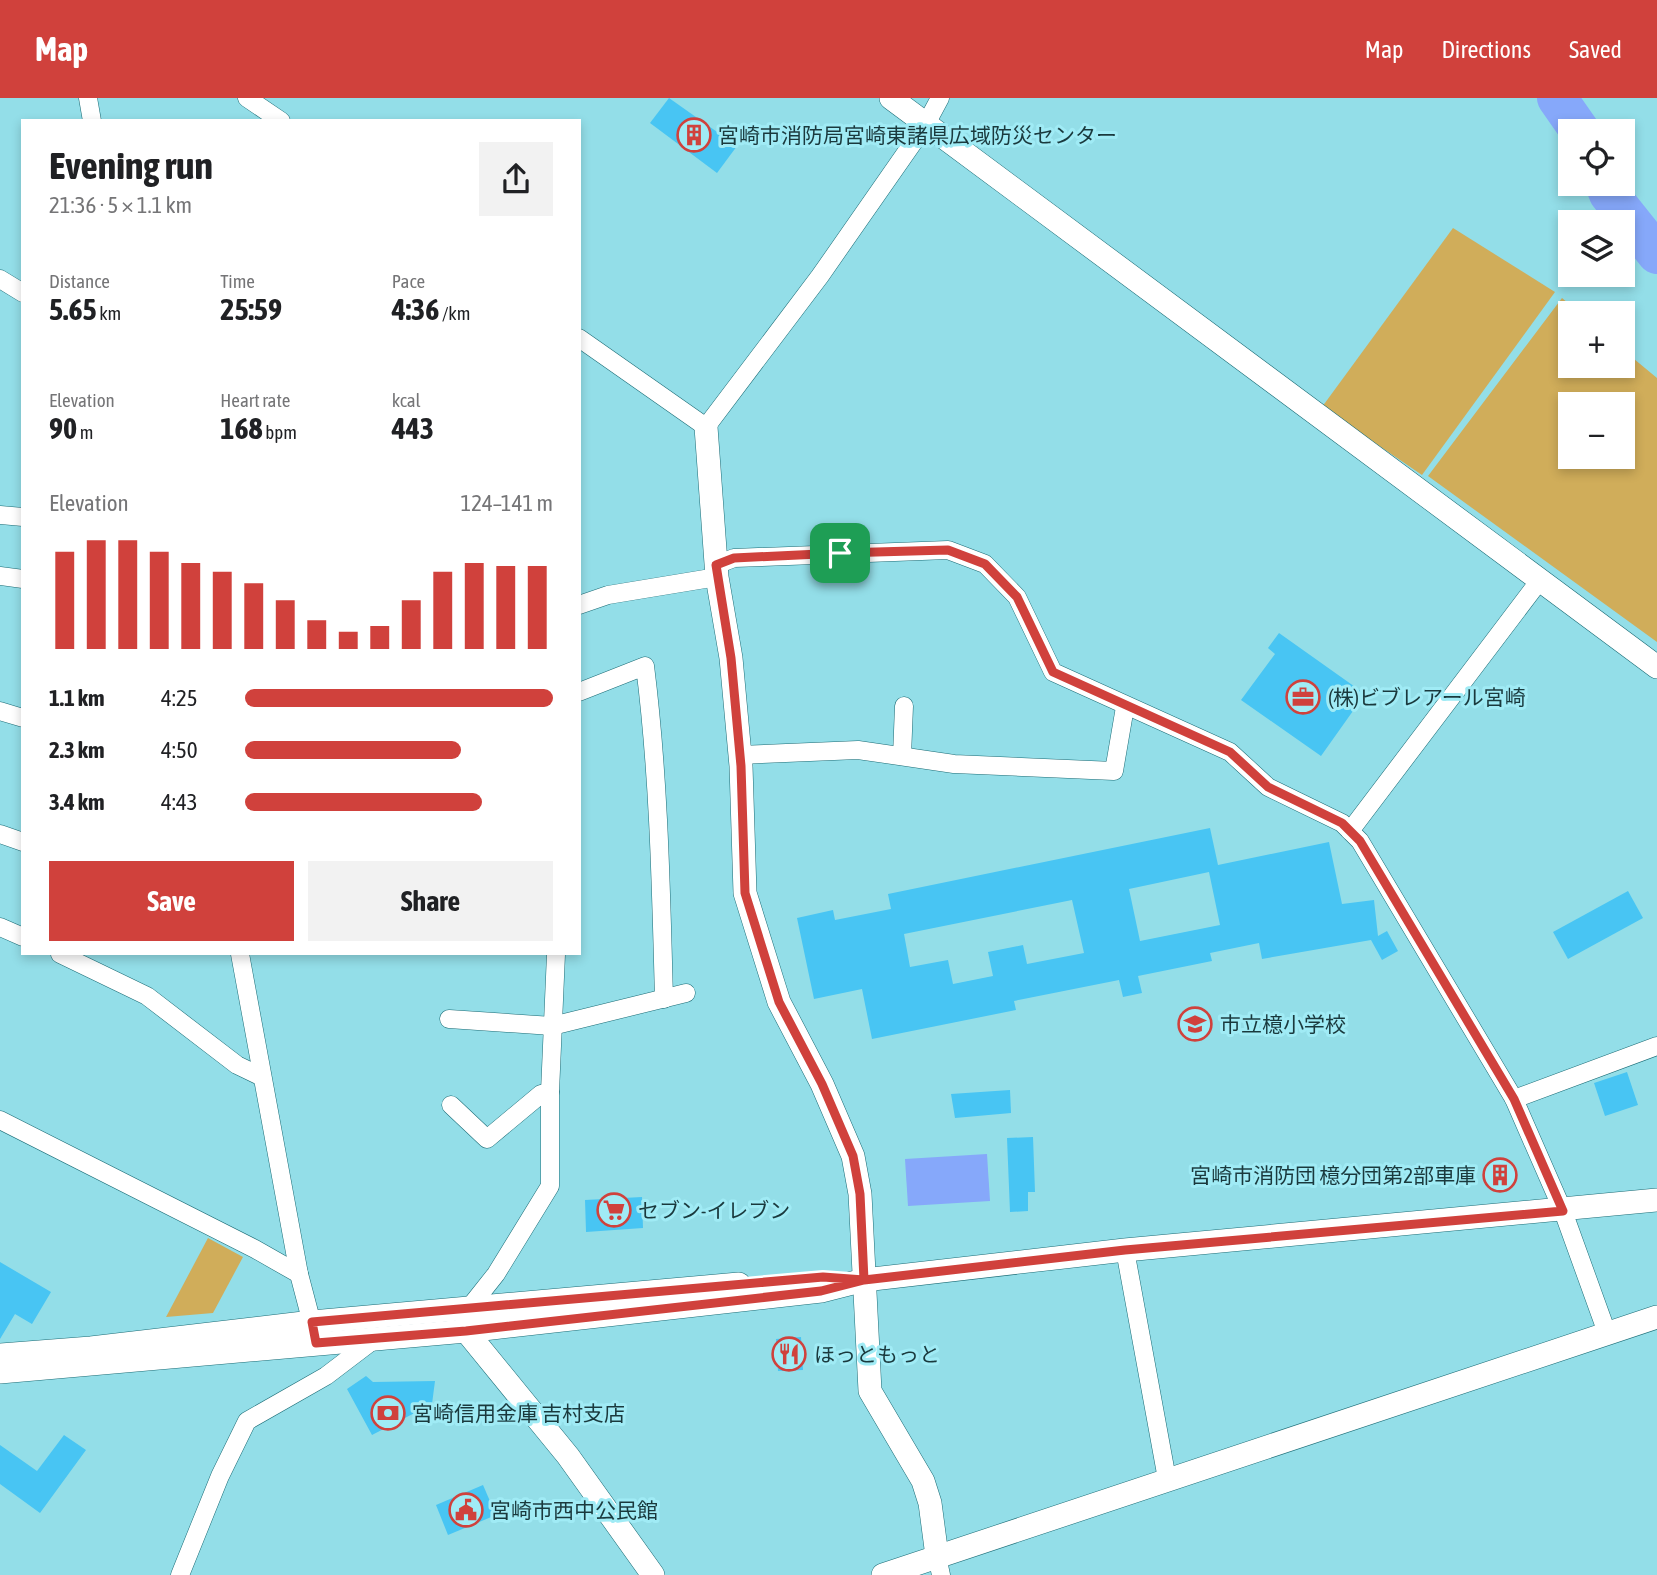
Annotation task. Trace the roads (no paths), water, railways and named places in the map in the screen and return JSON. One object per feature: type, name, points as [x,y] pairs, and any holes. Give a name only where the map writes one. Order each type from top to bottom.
[{"type":"street","points":[[88,98],[92,119]]},
{"type":"street","points":[[247,98],[278,119]]},
{"type":"street","points":[[891,98],[1657,667]]},
{"type":"street","points":[[939,1565],[930,1503],[923,1481],[870,1391],[860,1194],[853,1156],[822,1084],[779,1002],[745,893],[740,755],[731,658],[716,571],[706,427],[820,276],[926,124],[940,98]]},
{"type":"street","points":[[0,279],[21,292]]},
{"type":"street","points":[[581,339],[706,427]]},
{"type":"street","points":[[0,515],[21,517]]},
{"type":"street","points":[[581,604],[608,595],[716,571],[734,558],[948,550],[985,564],[1017,597],[1053,672],[1125,707],[1230,752],[1268,787],[1342,823],[1360,841],[1514,1099],[1563,1211],[1607,1333]]},
{"type":"street","points":[[0,576],[21,579]]},
{"type":"street","points":[[1350,831],[1540,580]]},
{"type":"street","points":[[581,690],[645,666],[652,722],[659,840],[664,999]]},
{"type":"street","points":[[902,756],[904,706]]},
{"type":"street","points":[[740,755],[858,750],[954,764],[1114,771],[1125,707]]},
{"type":"street","points":[[0,711],[21,717]]},
{"type":"street","points":[[0,834],[21,841]]},
{"type":"street","points":[[0,927],[21,936]]},
{"type":"street","points":[[62,955],[147,996],[237,1065],[262,1077]]},
{"type":"street","points":[[240,955],[299,1274],[314,1333]]},
{"type":"street","points":[[556,955],[550,1092],[550,1186],[496,1274],[469,1308],[466,1331],[568,1456],[653,1575]]},
{"type":"street","points":[[449,1019],[552,1026],[686,993]]},
{"type":"street","points":[[1514,1099],[1657,1046]]},
{"type":"street","points":[[451,1105],[487,1139],[541,1094],[550,1092]]},
{"type":"street","points":[[0,1120],[299,1274]]},
{"type":"street","points":[[0,1355],[314,1333],[376,1338],[466,1331],[821,1291],[864,1280],[1125,1250],[1563,1211],[1657,1200]]},
{"type":"street","points":[[1125,1250],[1167,1479]]},
{"type":"street","points":[[0,1372],[314,1333],[469,1308],[823,1277],[864,1280]]},
{"type":"street","points":[[883,1575],[939,1565],[1167,1479],[1607,1333],[1656,1320]]},
{"type":"street","points":[[180,1575],[220,1476],[247,1421],[326,1376],[376,1338]]},
{"type":"water","points":[[987,1154],[990,1201],[908,1206],[905,1159]]},
{"type":"waterway","points":[[1557,98],[1572,119]]},
{"type":"waterway","points":[[1611,196],[1657,254]]},
{"type":"place","name":"宮崎市消防局宮崎東諸県広域防災センター","points":[[694,135]]},
{"type":"place","name":"(株)ビブレアール宮崎","points":[[1303,697]]},
{"type":"place","name":"市立檍小学校","points":[[1195,1024]]},
{"type":"place","name":"宮崎市消防団 檍分団第2部車庫","points":[[1500,1175]]},
{"type":"place","name":"セブン-イレブン","points":[[614,1210]]},
{"type":"place","name":"ほっともっと","points":[[789,1354]]},
{"type":"place","name":"宮崎信用金庫 吉村支店","points":[[388,1413]]},
{"type":"place","name":"宮崎市西中公民館","points":[[466,1510]]}]
